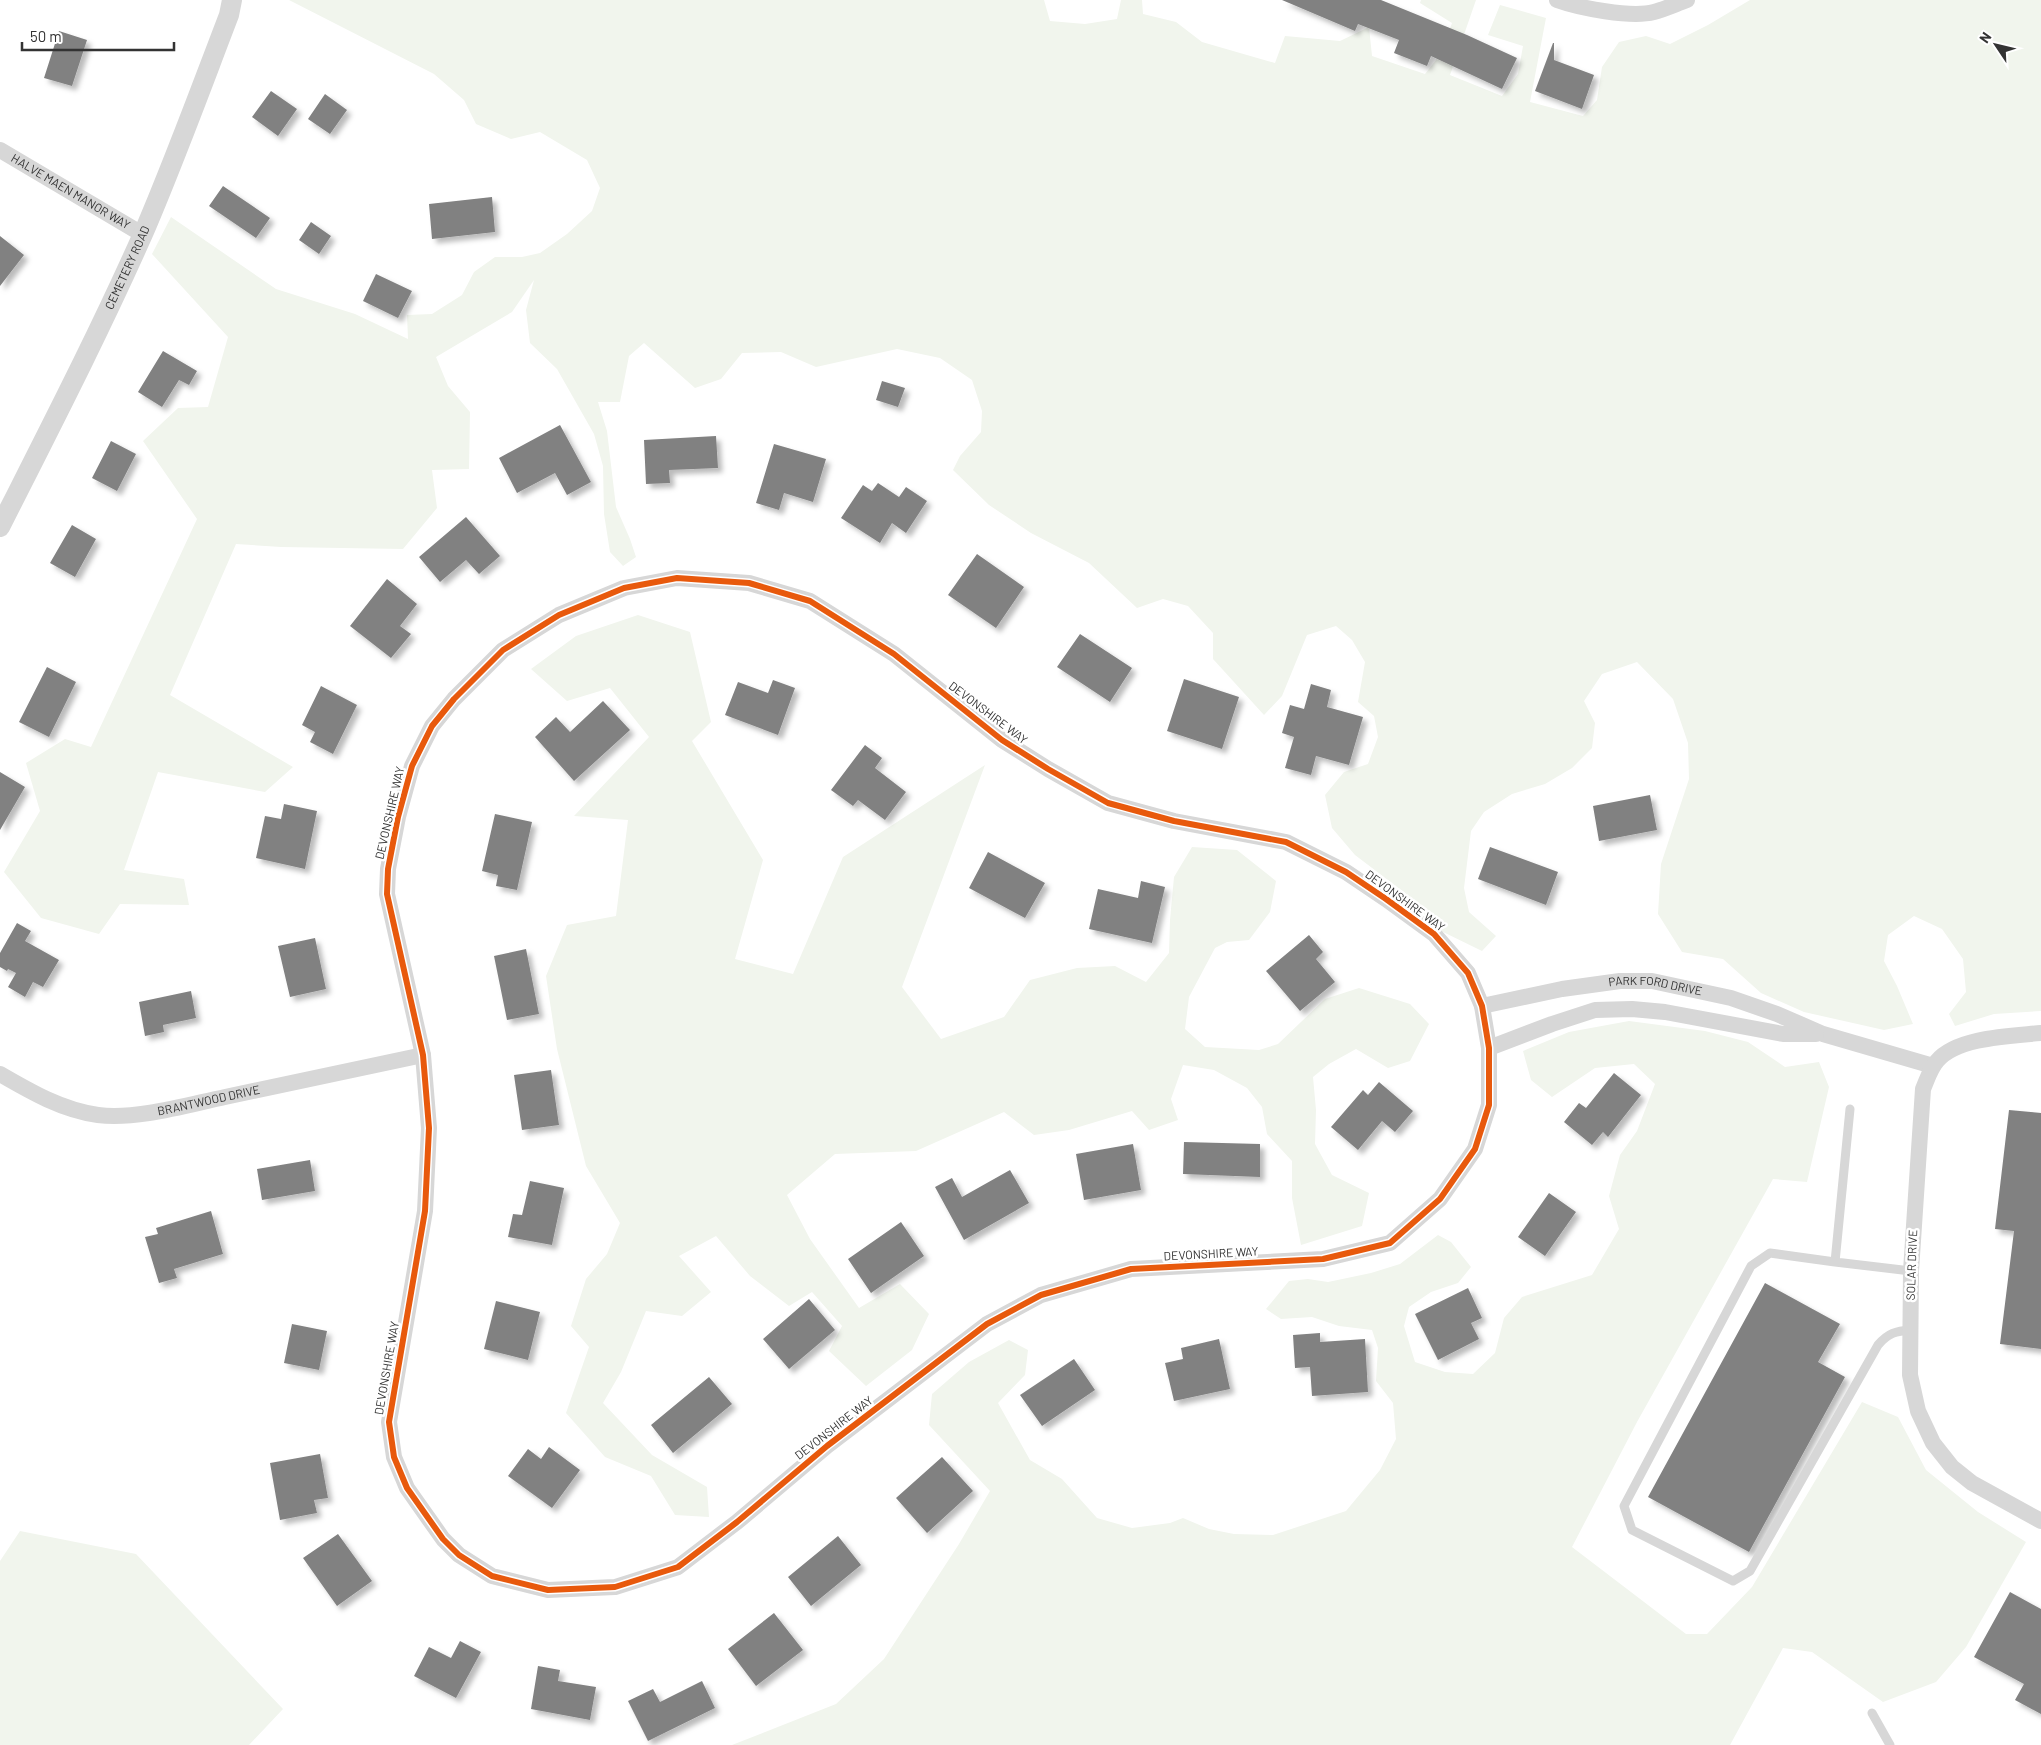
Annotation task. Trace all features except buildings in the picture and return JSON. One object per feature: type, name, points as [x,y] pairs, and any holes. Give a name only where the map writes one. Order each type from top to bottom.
[{"type":"street","name":"CEMETERY ROAD","points":[[0,527],[74,380],[142,234],[184,134],[229,15],[232,0]]},
{"type":"street","points":[[1557,0],[1574,7],[1614,12],[1652,13],[1687,0]]},
{"type":"street","name":"HALVE MAEN MANOR WAY","points":[[0,150],[142,234]]},
{"type":"street","name":"DEVONSHIRE WAY","points":[[677,578],[749,583],[810,601],[894,654],[1002,740],[1048,769],[1108,802],[1174,821],[1286,842],[1346,872],[1434,934],[1468,973],[1482,1006],[1489,1048],[1489,1106],[1475,1149],[1440,1199],[1390,1243],[1323,1259],[1131,1269],[1040,1295],[987,1324],[827,1446],[737,1522],[678,1567],[615,1586],[548,1590],[492,1576],[459,1554],[444,1539],[407,1488],[394,1456],[389,1422],[425,1211],[428,1182],[429,1128],[423,1055],[387,894],[388,869],[398,818],[412,766],[432,726],[454,699],[503,650],[559,615],[624,588],[677,578]]},
{"type":"street","name":"PARK FORD DRIVE","points":[[1482,1006],[1562,989],[1620,980],[1652,981],[1731,998],[1778,1014],[1823,1034],[1933,1066]]},
{"type":"street","name":"PARK FORD DRIVE","points":[[1489,1048],[1595,1010],[1632,1009],[1657,1011],[1782,1034],[1823,1034]]},
{"type":"street","name":"SOLAR DRIVE","points":[[2041,1033],[1989,1038],[1954,1049],[1939,1059],[1933,1066],[1924,1090],[1910,1272],[1910,1375],[1918,1411],[1933,1443],[1952,1467],[1972,1483],[2041,1521]]},
{"type":"street","name":"BRANTWOOD DRIVE","points":[[0,1074],[71,1110],[99,1115],[120,1116],[172,1108],[423,1055]]},
{"type":"lane","points":[[1835,1262],[1850,1109]]},
{"type":"lane","points":[[1910,1272],[1770,1253],[1751,1266],[1624,1506],[1632,1530],[1733,1581],[1750,1571],[1878,1345],[1886,1336],[1897,1331],[1911,1330]]},
{"type":"lane","points":[[1872,1713],[1890,1745]]},
{"type":"shaded area","points":[[289,0],[1044,0],[1050,21],[1085,24],[1117,19],[1121,0],[1142,0],[1143,14],[1176,22],[1202,42],[1275,63],[1285,36],[1340,41],[1369,27],[1372,56],[1425,74],[1440,55],[1452,23],[1420,3],[1421,0],[1476,0],[1450,75],[1502,96],[1518,74],[1523,46],[1488,35],[1500,5],[1546,18],[1530,102],[1583,116],[1597,100],[1602,67],[1619,42],[1646,36],[1670,44],[1708,25],[1750,0],[2041,0],[2041,1011],[1994,1014],[1955,1026],[1949,1014],[1966,992],[1963,959],[1942,929],[1914,916],[1888,935],[1884,961],[1913,1024],[1884,1030],[1804,1012],[1761,993],[1723,959],[1682,952],[1658,914],[1661,864],[1689,779],[1688,743],[1673,699],[1637,662],[1602,674],[1584,701],[1595,723],[1592,748],[1572,768],[1545,784],[1512,794],[1484,812],[1471,831],[1464,888],[1469,912],[1496,936],[1482,951],[1437,929],[1405,893],[1355,855],[1332,828],[1325,795],[1344,772],[1368,764],[1378,737],[1374,716],[1358,702],[1365,662],[1352,640],[1336,626],[1307,635],[1282,696],[1264,715],[1213,659],[1213,633],[1188,606],[1163,599],[1137,608],[1089,563],[1031,533],[989,505],[953,470],[960,456],[981,432],[982,411],[972,380],[940,358],[897,349],[816,367],[781,352],[742,353],[721,379],[695,388],[644,343],[629,356],[620,402],[598,402],[607,431],[616,507],[636,557],[623,566],[610,552],[604,514],[603,466],[594,434],[557,369],[530,343],[526,310],[534,280],[512,312],[436,357],[448,386],[470,412],[469,469],[432,470],[437,508],[403,549],[281,547],[236,544],[170,695],[293,767],[265,792],[158,772],[124,870],[184,879],[189,905],[120,904],[99,934],[41,918],[4,872],[40,811],[26,763],[65,739],[91,747],[197,519],[143,441],[178,408],[208,407],[228,337],[152,254],[171,217],[276,289],[355,314],[408,339],[407,315],[432,314],[462,295],[474,272],[495,257],[522,257],[540,253],[567,234],[592,211],[600,188],[587,160],[540,132],[511,139],[476,124],[464,100],[434,74]]},
{"type":"shaded area","points":[[638,615],[690,632],[711,722],[692,741],[763,860],[735,959],[793,974],[843,857],[985,765],[902,987],[941,1039],[1004,1017],[1030,980],[1077,968],[1115,966],[1146,982],[1169,953],[1174,877],[1192,847],[1237,850],[1276,881],[1270,912],[1249,940],[1227,942],[1215,948],[1189,997],[1185,1029],[1205,1047],[1259,1050],[1278,1044],[1325,999],[1359,988],[1410,1004],[1429,1024],[1410,1061],[1388,1068],[1356,1049],[1329,1064],[1313,1077],[1316,1110],[1315,1144],[1332,1175],[1369,1193],[1362,1226],[1301,1245],[1292,1198],[1292,1161],[1267,1134],[1262,1107],[1247,1088],[1214,1070],[1183,1065],[1171,1099],[1178,1120],[1149,1130],[1132,1111],[1069,1130],[1034,1135],[1004,1112],[916,1151],[835,1154],[787,1195],[810,1239],[859,1308],[900,1284],[929,1314],[912,1350],[866,1386],[829,1351],[842,1326],[812,1292],[789,1306],[750,1276],[716,1236],[679,1256],[711,1292],[682,1316],[646,1311],[621,1372],[603,1403],[652,1455],[707,1487],[709,1517],[675,1515],[651,1476],[605,1457],[566,1413],[589,1347],[571,1326],[586,1279],[607,1254],[620,1223],[586,1166],[557,1049],[546,976],[567,925],[616,916],[628,820],[574,816],[649,737],[610,688],[567,701],[531,669],[576,636]]},
{"type":"shaded area","points":[[1629,1021],[1705,1031],[1748,1042],[1785,1067],[1819,1062],[1829,1087],[1807,1182],[1773,1179],[1637,1422],[1572,1547],[1686,1634],[1707,1634],[1752,1587],[1862,1402],[1898,1417],[1926,1470],[1978,1512],[2026,1542],[1966,1647],[1936,1682],[1883,1702],[1812,1652],[1783,1648],[1730,1745],[732,1745],[836,1704],[884,1659],[959,1544],[990,1491],[929,1425],[932,1394],[969,1362],[1009,1340],[1028,1350],[1025,1375],[998,1403],[1030,1460],[1062,1479],[1097,1518],[1132,1528],[1170,1523],[1183,1518],[1209,1529],[1234,1534],[1273,1535],[1346,1511],[1380,1470],[1396,1439],[1393,1403],[1376,1381],[1378,1348],[1372,1330],[1339,1326],[1312,1317],[1281,1319],[1266,1309],[1289,1281],[1308,1279],[1328,1282],[1371,1273],[1400,1264],[1438,1235],[1451,1242],[1471,1267],[1458,1283],[1431,1292],[1409,1307],[1404,1326],[1415,1362],[1445,1372],[1473,1374],[1495,1353],[1504,1318],[1522,1297],[1592,1275],[1619,1229],[1609,1196],[1620,1155],[1637,1131],[1655,1084],[1634,1064],[1595,1068],[1552,1097],[1531,1080],[1523,1051],[1569,1032]]},
{"type":"shaded area","points":[[20,1531],[136,1554],[283,1709],[249,1745],[0,1745],[0,1561]]},
{"type":"cycle path","points":[[677,578],[749,583],[810,601],[894,654],[1002,740],[1108,803],[1174,821],[1286,842],[1346,872],[1434,934],[1468,973],[1482,1006],[1489,1048],[1489,1105],[1475,1149],[1440,1199],[1390,1243],[1323,1259],[1131,1269],[1041,1295],[987,1324],[827,1446],[737,1522],[678,1567],[615,1587],[548,1590],[492,1576],[459,1555],[443,1539],[407,1488],[394,1457],[389,1422],[425,1211],[429,1128],[423,1055],[387,894],[388,869],[398,817],[412,766],[432,726],[454,699],[503,650],[559,615],[624,588],[677,578]]}]
